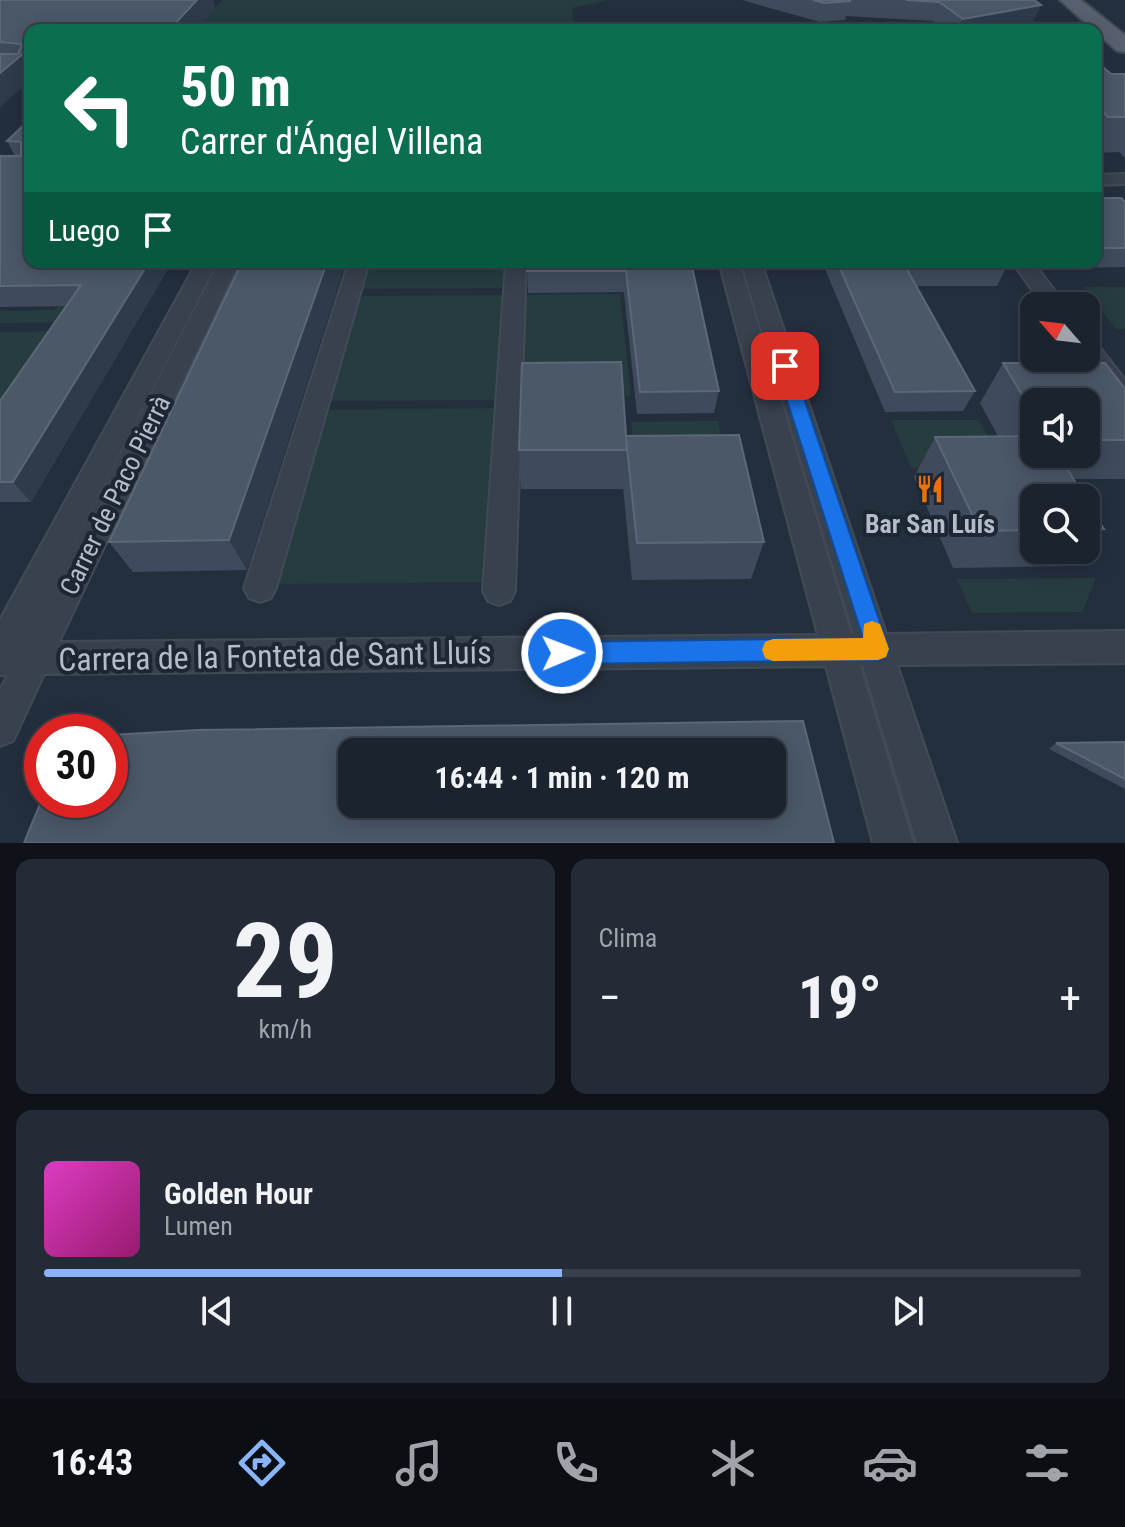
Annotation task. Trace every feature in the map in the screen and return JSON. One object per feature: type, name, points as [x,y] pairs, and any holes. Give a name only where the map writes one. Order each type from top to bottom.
[{"type":"main road","points":[[1069,0],[1098,24]]},
{"type":"main road","points":[[1091,0],[1125,23]]},
{"type":"main road","points":[[1102,27],[1125,46]]},
{"type":"street","points":[[1102,180],[1125,179]]},
{"type":"street","name":"Carrer de Paco Pierrà","points":[[0,653],[204,268]]},
{"type":"street","name":"Carrer de Paco Pierrà","points":[[0,728],[226,268]]},
{"type":"street","points":[[260,588],[357,268]]},
{"type":"street","points":[[499,591],[516,268]]},
{"type":"street","points":[[731,268],[893,843]]},
{"type":"street","points":[[753,268],[878,649],[937,843]]},
{"type":"street","points":[[1026,268],[1044,292]]},
{"type":"street","points":[[1100,365],[1125,398]]},
{"type":"street","name":"Carrera de la Fonteta de Sant Lluís","points":[[0,659],[1125,647]]},
{"type":"green space","points":[[222,0],[609,0],[572,8],[573,24],[201,24]]},
{"type":"green space","points":[[86,268],[73,322],[0,323],[0,311],[54,310]]},
{"type":"green space","points":[[361,268],[512,268],[510,288],[355,289]]},
{"type":"green space","points":[[1082,287],[1125,287],[1125,329],[1116,329],[1100,309],[1100,292],[1086,292]]},
{"type":"green space","points":[[620,294],[631,396],[517,398],[521,295]]},
{"type":"green space","points":[[511,295],[504,400],[323,401],[354,296]]},
{"type":"green space","points":[[66,331],[0,429],[0,332]]},
{"type":"green space","points":[[504,408],[494,582],[271,584],[320,410]]},
{"type":"green space","points":[[891,420],[979,420],[1005,467],[911,468]]},
{"type":"green space","points":[[718,421],[729,470],[636,471],[631,422]]},
{"type":"green space","points":[[1096,578],[1082,612],[972,613],[957,579]]},
{"type":"building","points":[[0,0],[197,0],[175,24],[24,24],[24,53],[0,73],[0,54],[18,54],[22,44],[0,42]]},
{"type":"building","points":[[813,0],[850,0],[850,1],[824,3]]},
{"type":"building","points":[[906,0],[1034,0],[1041,5],[963,19],[939,2]]},
{"type":"building","points":[[1102,66],[1111,74],[1125,74],[1125,117],[1108,117],[1102,112]]},
{"type":"building","points":[[24,125],[24,268],[145,268],[13,482],[0,482],[0,401],[81,285],[0,286],[0,156],[21,156],[21,142],[7,141]]},
{"type":"building","points":[[1102,198],[1121,198],[1125,202],[1125,248],[1102,248]]},
{"type":"building","points":[[239,268],[325,268],[229,540],[109,542]]},
{"type":"building","points":[[527,268],[692,268],[719,391],[640,392],[626,271],[527,271]]},
{"type":"building","points":[[840,268],[906,268],[975,391],[895,392]]},
{"type":"building","points":[[621,362],[626,436],[739,435],[764,542],[637,543],[626,438],[627,450],[519,450],[522,363]]},
{"type":"building","points":[[1003,363],[1020,363],[1020,372],[1100,372],[1100,363],[1105,363],[1125,389],[1125,440],[1100,440],[1100,388],[1020,388],[1020,392]]},
{"type":"building","points":[[1020,436],[1020,468],[1067,468],[1076,484],[1020,484],[1020,530],[980,531],[935,437]]},
{"type":"building","points":[[803,721],[834,843],[24,843],[34,818],[128,818],[128,734],[198,730]]},
{"type":"building","points":[[1125,742],[1125,779],[1056,743]]},
{"type":"slow traffic","points":[[773,650],[878,649],[872,631]]},
{"type":"place","name":"Bar San Luís","points":[[930,489]]},
{"type":"route","points":[[562,653],[878,649],[785,366]]}]
